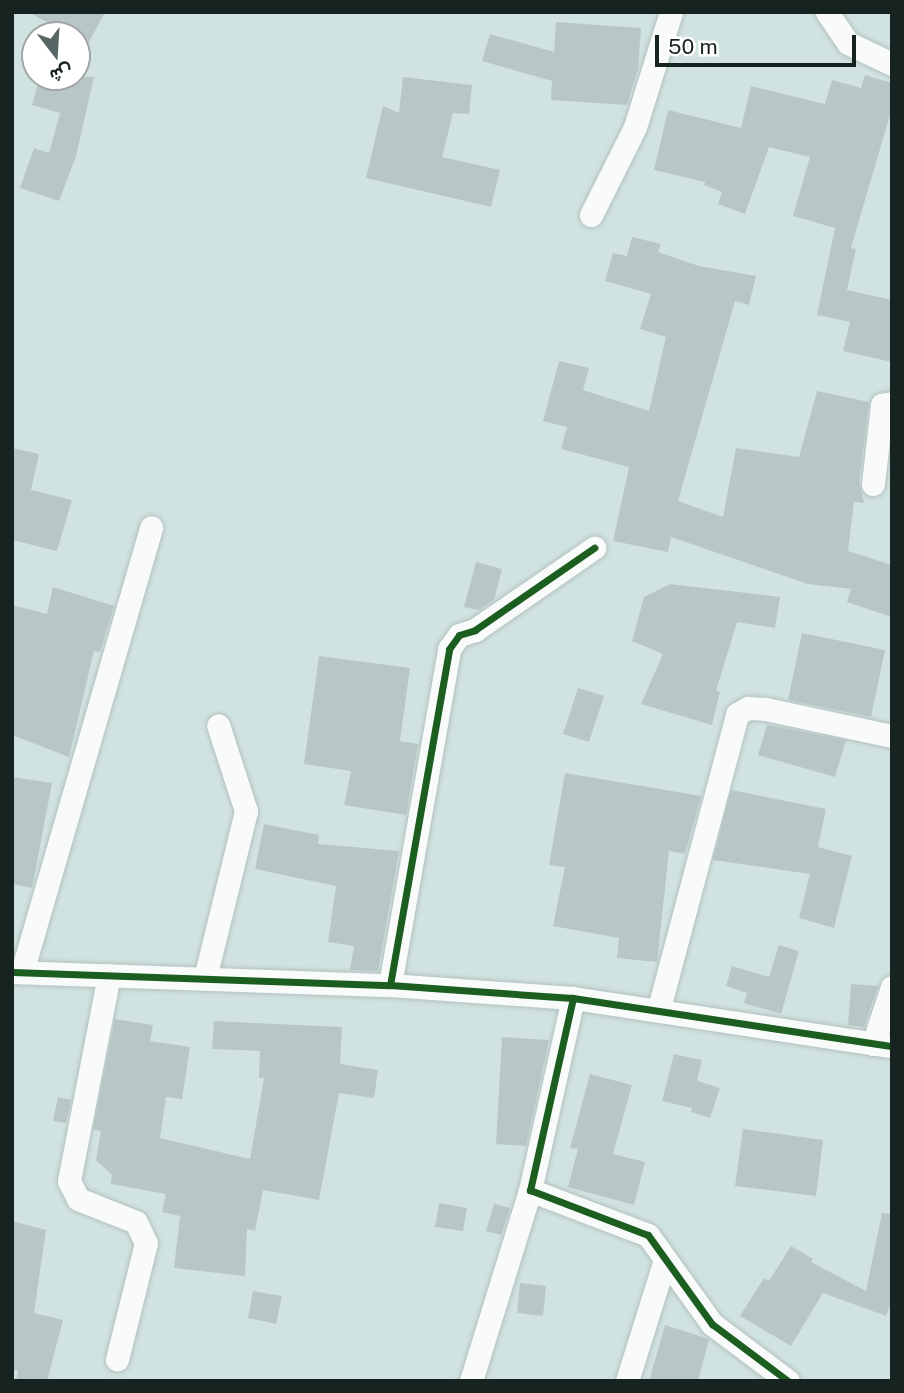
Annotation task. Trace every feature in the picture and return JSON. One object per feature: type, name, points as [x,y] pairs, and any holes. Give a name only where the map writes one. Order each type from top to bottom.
[{"type":"street","points":[[591,215],[635,127],[671,12]]},
{"type":"street","points":[[827,12],[848,43],[892,64]]},
{"type":"street","points":[[873,484],[882,405],[892,403]]},
{"type":"street","points":[[152,527],[17,972],[390,985],[573,998],[659,1008],[882,1045],[892,987]]},
{"type":"street","points":[[390,985],[449,649],[459,635],[475,630],[594,548]]},
{"type":"street","points":[[659,1008],[737,714],[748,708],[765,709],[892,736]]},
{"type":"street","points":[[205,978],[246,811],[218,725]]},
{"type":"street","points":[[109,975],[69,1181],[78,1199],[136,1222],[145,1243],[117,1359]]},
{"type":"street","points":[[471,1381],[530,1190],[573,998]]},
{"type":"street","points":[[530,1190],[648,1235],[664,1263],[712,1324],[788,1381]]},
{"type":"street","points":[[626,1381],[664,1263]]},
{"type":"building","points":[[28,12],[105,12],[91,38],[91,21],[45,21]]},
{"type":"building","points":[[556,22],[641,28],[638,69],[627,105],[551,100],[552,81],[482,61],[490,34],[554,52]]},
{"type":"building","points":[[865,75],[892,83],[892,108],[851,248],[856,249],[847,290],[892,300],[892,362],[843,351],[850,322],[817,315],[835,228],[793,216],[810,157],[769,147],[745,214],[718,204],[722,192],[704,185],[705,182],[654,170],[668,110],[741,128],[751,86],[825,104],[832,80],[861,88]]},
{"type":"building","points":[[403,77],[472,85],[469,114],[453,113],[442,157],[500,170],[491,207],[366,178],[383,106],[399,113]]},
{"type":"building","points":[[36,91],[91,91],[76,156],[59,201],[20,188],[34,148],[49,153],[60,113],[32,105]]},
{"type":"building","points":[[632,237],[661,244],[658,252],[699,266],[756,276],[749,305],[735,301],[678,501],[723,517],[736,448],[799,457],[817,391],[869,402],[859,482],[864,503],[854,502],[848,551],[892,565],[892,617],[847,602],[851,589],[808,584],[671,537],[668,552],[613,541],[629,467],[561,449],[567,427],[543,421],[559,361],[589,368],[583,390],[649,411],[666,337],[640,329],[651,294],[605,281],[613,253],[627,256]]},
{"type":"building","points":[[12,448],[39,454],[31,490],[72,500],[57,551],[12,540]]},
{"type":"building","points":[[476,562],[502,569],[494,600],[479,610],[464,607]]},
{"type":"building","points":[[670,584],[780,597],[775,628],[737,622],[716,691],[720,692],[712,725],[641,704],[663,654],[632,641],[644,597]]},
{"type":"building","points":[[53,587],[114,606],[100,652],[94,651],[69,757],[12,735],[12,605],[47,614]]},
{"type":"building","points":[[802,633],[885,650],[871,717],[788,700]]},
{"type":"building","points":[[319,656],[410,668],[400,741],[418,744],[406,815],[344,805],[351,771],[304,764]]},
{"type":"building","points":[[578,688],[604,696],[589,742],[563,734]]},
{"type":"building","points":[[767,725],[846,740],[835,777],[758,755]]},
{"type":"building","points":[[565,773],[701,796],[685,854],[669,851],[657,962],[617,958],[619,938],[553,926],[565,867],[549,865]]},
{"type":"building","points":[[12,777],[52,783],[32,888],[12,884]]},
{"type":"building","points":[[731,790],[826,809],[818,847],[852,856],[834,928],[799,918],[810,874],[713,860]]},
{"type":"building","points":[[264,824],[319,835],[318,844],[399,851],[378,971],[350,970],[354,946],[328,942],[336,886],[255,869]]},
{"type":"building","points":[[779,945],[799,951],[781,1014],[744,1003],[747,993],[726,986],[732,966],[769,977]]},
{"type":"building","points":[[851,984],[878,986],[864,1027],[848,1025]]},
{"type":"building","points":[[115,1019],[153,1025],[150,1041],[190,1047],[182,1099],[166,1097],[160,1138],[250,1159],[264,1078],[259,1078],[260,1051],[212,1049],[214,1021],[342,1027],[340,1064],[378,1070],[374,1098],[339,1093],[319,1200],[263,1190],[255,1231],[247,1229],[245,1276],[174,1268],[180,1216],[162,1212],[166,1194],[111,1184],[112,1175],[96,1160],[101,1131],[93,1129]]},
{"type":"building","points":[[502,1037],[549,1040],[526,1146],[496,1144]]},
{"type":"building","points":[[674,1054],[702,1060],[697,1081],[720,1088],[710,1118],[691,1112],[692,1108],[662,1101]]},
{"type":"building","points":[[590,1074],[632,1085],[613,1154],[645,1162],[634,1205],[568,1187],[578,1149],[570,1148]]},
{"type":"building","points":[[58,1097],[71,1100],[66,1123],[53,1121]]},
{"type":"building","points":[[743,1129],[823,1140],[816,1196],[735,1186]]},
{"type":"building","points":[[439,1203],[467,1208],[463,1231],[435,1227]]},
{"type":"building","points":[[494,1204],[510,1208],[501,1235],[486,1231]]},
{"type":"building","points":[[882,1213],[892,1214],[892,1301],[886,1316],[823,1293],[791,1346],[740,1316],[764,1278],[769,1281],[791,1246],[813,1259],[811,1262],[866,1291]]},
{"type":"building","points":[[12,1221],[46,1230],[34,1313],[63,1320],[47,1381],[16,1381],[18,1370],[12,1370]]},
{"type":"building","points":[[520,1283],[546,1286],[543,1316],[517,1313]]},
{"type":"building","points":[[253,1291],[282,1296],[276,1324],[248,1318]]},
{"type":"building","points":[[665,1325],[709,1339],[698,1381],[649,1381]]},
{"type":"cycle path","points":[[390,985],[449,649],[459,635],[475,630],[594,548]]},
{"type":"cycle path","points":[[12,972],[390,985],[573,998],[892,1046]]},
{"type":"cycle path","points":[[573,998],[530,1190],[648,1235],[712,1324],[788,1381]]}]
